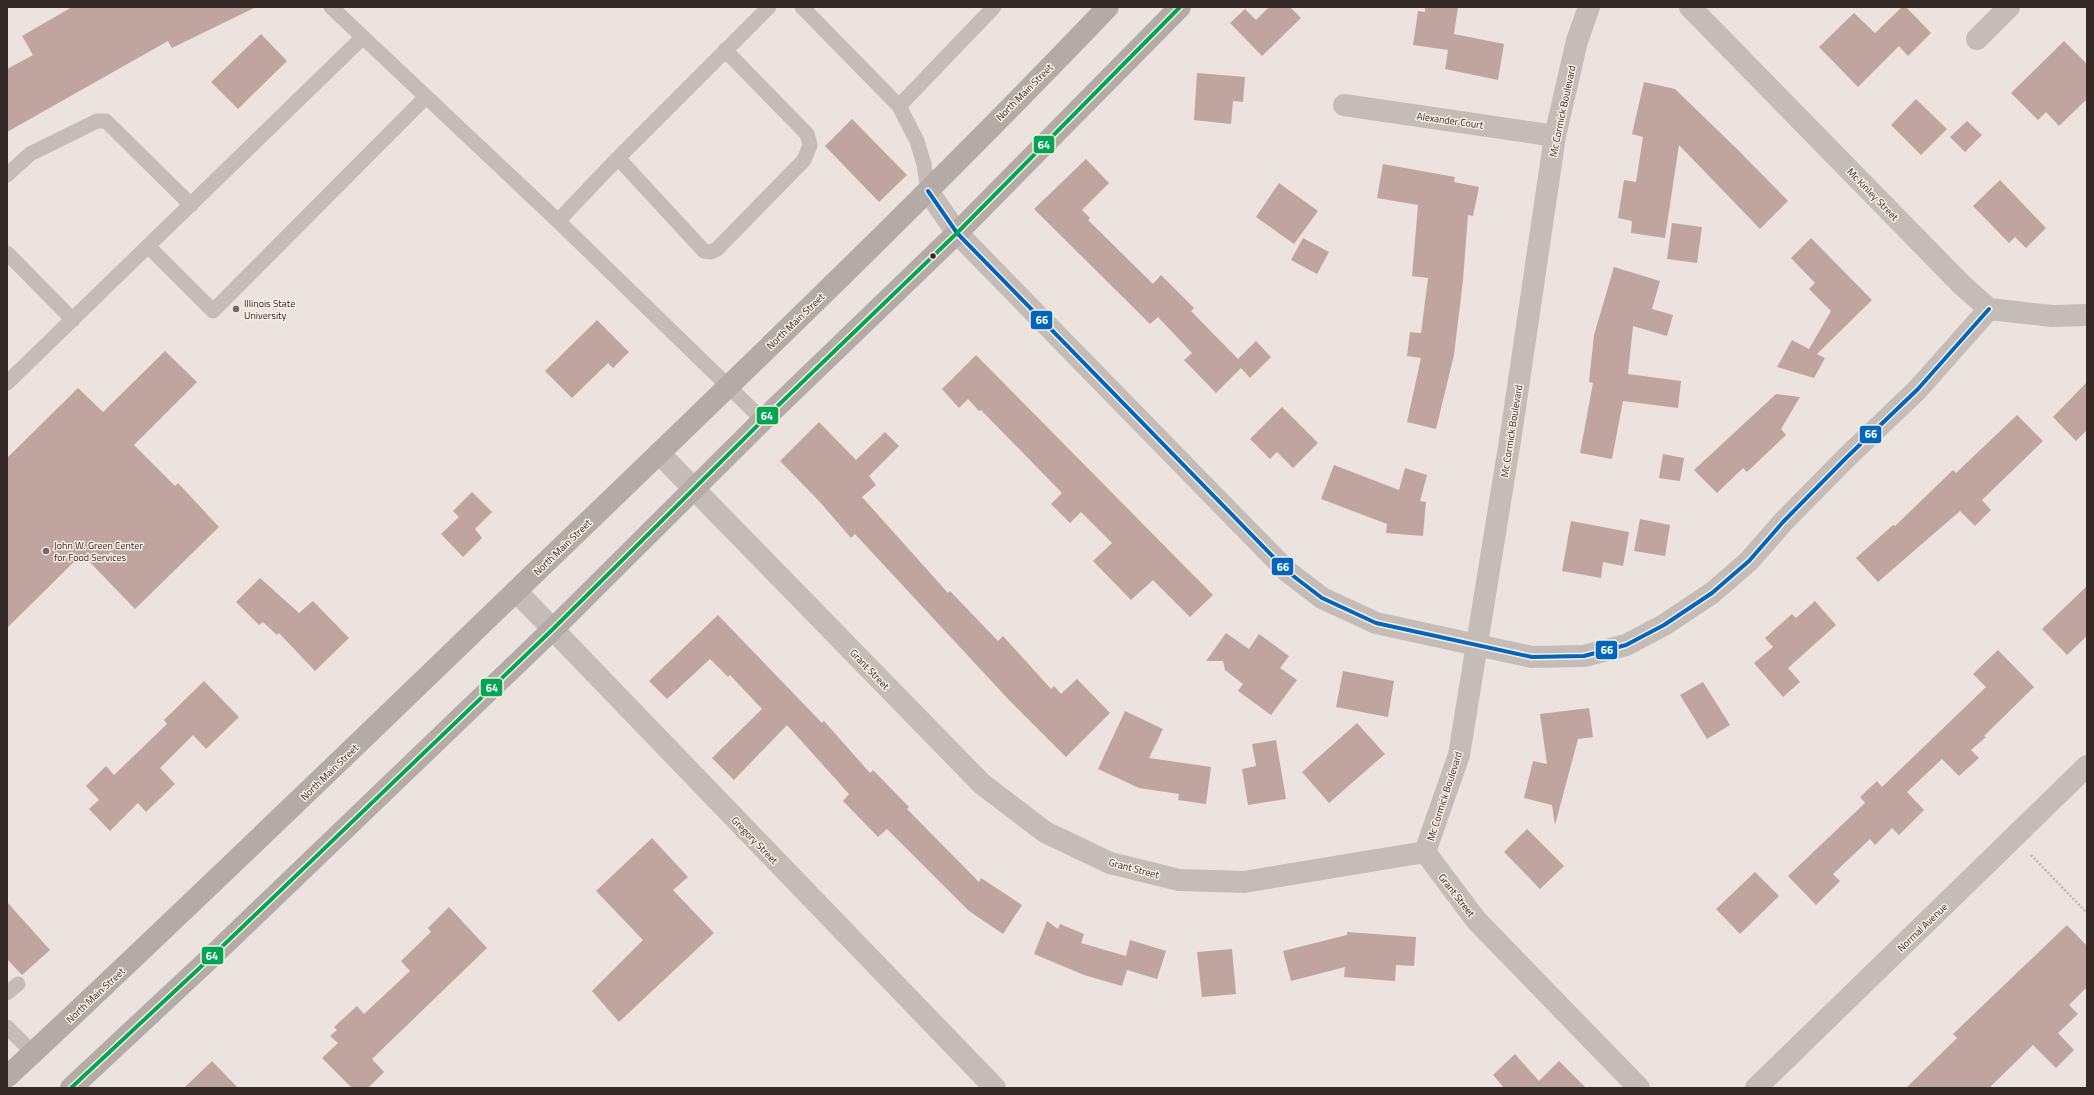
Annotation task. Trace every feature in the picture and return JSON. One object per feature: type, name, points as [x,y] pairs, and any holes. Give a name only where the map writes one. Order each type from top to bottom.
[{"type":"main road","name":"North Main Street","points":[[7,1077],[145,949],[728,387],[928,191],[1108,7]]},
{"type":"main road","points":[[76,1087],[552,630],[763,420],[957,233],[1180,7]]},
{"type":"street","name":"Mc Cormick Boulevard","points":[[1425,852],[1458,755],[1512,428],[1555,136],[1577,41],[1589,7]]},
{"type":"street","name":"Mc Kinley Street","points":[[1690,7],[1962,285],[1989,309]]},
{"type":"street","points":[[1977,39],[2009,7]]},
{"type":"street","name":"Alexander Court","points":[[1344,105],[1555,136]]},
{"type":"street","points":[[928,191],[957,233],[1288,572],[1322,598],[1376,623],[1532,657],[1584,656],[1626,645],[1664,625],[1712,593],[1749,560],[1847,457],[1918,389],[1989,309],[2052,316],[2087,315]]},
{"type":"street","name":"Grant Street","points":[[660,453],[982,784],[1045,832],[1110,863],[1179,880],[1244,882],[1425,852],[1476,920],[1639,1088]]},
{"type":"street","name":"Gregory Street","points":[[516,591],[995,1088]]},
{"type":"street","name":"Normal Avenue","points":[[1756,1088],[2087,766]]},
{"type":"lane","points":[[331,7],[558,221],[763,420]]},
{"type":"lane","points":[[558,221],[618,158],[769,7]]},
{"type":"lane","points":[[802,7],[899,106],[917,141],[924,164],[928,191]]},
{"type":"lane","points":[[899,106],[994,7]]},
{"type":"lane","points":[[7,383],[363,38]]},
{"type":"lane","points":[[618,158],[704,251],[711,252],[717,249],[804,160],[810,145],[807,134],[725,50]]},
{"type":"lane","points":[[148,246],[213,311],[426,97]]},
{"type":"lane","points":[[7,175],[30,154],[97,121],[106,121],[191,205]]},
{"type":"lane","points":[[7,253],[73,320]]},
{"type":"lane","points":[[7,1026],[33,1053]]},
{"type":"path","points":[[2014,838],[2087,913]]},
{"type":"building","points":[[72,7],[256,7],[172,48],[168,41],[7,132],[7,69],[33,55],[22,36]]},
{"type":"building","points":[[1269,7],[1290,7],[1301,18],[1262,56],[1230,23],[1245,9],[1256,20]]},
{"type":"building","points":[[1425,7],[1458,7],[1454,34],[1504,44],[1498,80],[1445,69],[1448,50],[1413,45],[1418,11],[1425,12]]},
{"type":"building","points":[[1902,7],[1906,7],[1931,33],[1908,56],[1899,46],[1858,87],[1819,47],[1854,13],[1875,33]]},
{"type":"building","points":[[261,34],[287,61],[238,109],[211,82]]},
{"type":"building","points":[[2064,41],[2087,64],[2087,99],[2059,126],[2046,112],[2038,120],[2011,93]]},
{"type":"building","points":[[1197,73],[1245,77],[1243,102],[1233,101],[1231,124],[1194,120]]},
{"type":"building","points":[[1644,82],[1675,89],[1788,201],[1760,229],[1679,145],[1665,238],[1631,233],[1632,221],[1618,218],[1624,180],[1636,182],[1643,137],[1632,134]]},
{"type":"building","points":[[1916,99],[1947,129],[1921,155],[1891,125]]},
{"type":"building","points":[[852,119],[907,175],[879,202],[825,146]]},
{"type":"building","points":[[1967,121],[1982,135],[1965,152],[1950,137]]},
{"type":"building","points":[[1086,159],[1109,183],[1082,210],[1090,218],[1088,220],[1153,284],[1161,275],[1194,308],[1191,311],[1238,359],[1256,341],[1271,357],[1250,378],[1241,368],[1216,393],[1184,360],[1192,353],[1158,317],[1150,324],[1034,209]]},
{"type":"building","points":[[1383,164],[1455,177],[1454,182],[1479,187],[1473,216],[1468,215],[1463,280],[1454,355],[1436,429],[1407,422],[1421,358],[1407,356],[1410,332],[1421,333],[1428,278],[1412,276],[1418,205],[1377,198]]},
{"type":"building","points":[[2000,180],[2046,228],[2026,248],[2015,237],[2009,243],[1973,206]]},
{"type":"building","points":[[1279,183],[1318,211],[1294,244],[1256,217]]},
{"type":"building","points":[[1672,223],[1702,227],[1697,263],[1667,259]]},
{"type":"building","points":[[1303,238],[1329,252],[1317,274],[1291,260]]},
{"type":"building","points":[[1811,238],[1872,300],[1817,354],[1825,358],[1814,378],[1777,367],[1792,340],[1809,349],[1831,311],[1809,289],[1815,283],[1791,258]]},
{"type":"building","points":[[1614,267],[1660,281],[1652,309],[1673,315],[1667,336],[1633,326],[1628,374],[1681,381],[1678,408],[1623,401],[1612,459],[1580,453],[1593,383],[1589,382],[1594,335]]},
{"type":"building","points":[[597,320],[629,352],[613,368],[608,363],[572,398],[545,371]]},
{"type":"building","name":"John W. Green Center for Food Services","points":[[165,351],[197,382],[134,445],[175,486],[178,483],[219,527],[135,609],[82,554],[7,628],[7,458],[78,388],[103,412]]},
{"type":"building","points":[[976,355],[1213,595],[1190,617],[1153,580],[1131,600],[1093,561],[1112,543],[1081,512],[1070,523],[1051,504],[1062,493],[981,410],[979,411],[968,399],[959,408],[942,389]]},
{"type":"building","points":[[2087,382],[2087,430],[2076,441],[2053,417]]},
{"type":"building","points":[[1776,394],[1800,397],[1781,429],[1786,435],[1747,472],[1743,468],[1717,493],[1694,470]]},
{"type":"building","points":[[1282,407],[1318,443],[1293,468],[1277,452],[1270,459],[1250,439]]},
{"type":"building","points":[[2017,415],[2043,441],[1982,500],[1991,510],[1975,526],[1960,511],[1878,582],[1856,558],[1893,525],[1895,526],[1953,470],[1956,473]]},
{"type":"building","points":[[819,422],[856,460],[885,432],[899,446],[869,476],[876,485],[862,497],[948,593],[950,591],[998,641],[1003,636],[1051,689],[1054,686],[1061,694],[1077,679],[1110,713],[1066,757],[1009,700],[855,534],[851,538],[819,501],[780,461]]},
{"type":"building","points":[[1663,454],[1684,458],[1680,481],[1659,478]]},
{"type":"building","points":[[1334,465],[1399,490],[1405,468],[1427,475],[1420,501],[1426,502],[1423,536],[1386,533],[1387,524],[1321,499]]},
{"type":"building","points":[[472,492],[492,512],[475,529],[482,538],[463,557],[441,534],[459,517],[453,511]]},
{"type":"building","points":[[1640,519],[1670,525],[1665,556],[1634,551]]},
{"type":"building","points":[[1571,521],[1629,532],[1623,566],[1603,562],[1601,578],[1562,571]]},
{"type":"building","points":[[260,578],[299,613],[313,601],[349,638],[315,671],[279,633],[277,635],[263,622],[259,625],[236,602]]},
{"type":"building","points":[[2087,586],[2087,636],[2067,655],[2042,629]]},
{"type":"building","points":[[1815,601],[1836,625],[1788,668],[1800,682],[1783,697],[1754,663],[1773,647],[1765,638],[1792,614],[1796,618]]},
{"type":"building","points":[[718,615],[822,723],[824,721],[870,773],[873,770],[909,807],[907,809],[979,882],[981,878],[1022,905],[1003,934],[969,911],[887,829],[878,837],[843,801],[849,794],[787,725],[734,780],[712,758],[762,709],[730,675],[728,677],[710,659],[667,699],[649,681]]},
{"type":"building","points":[[1226,633],[1249,649],[1259,634],[1289,656],[1280,668],[1297,680],[1271,715],[1238,691],[1243,684],[1225,670],[1223,661],[1206,661]]},
{"type":"building","points":[[1998,650],[2034,687],[1984,736],[1986,737],[1971,750],[1979,758],[1959,776],[1942,759],[1907,792],[1924,810],[1899,835],[1892,828],[1875,845],[1870,839],[1833,874],[1840,881],[1816,905],[1788,876],[1865,803],[1860,797],[1877,781],[1882,787],[1986,687],[1973,674]]},
{"type":"building","points":[[1343,671],[1394,681],[1388,717],[1336,707]]},
{"type":"building","points":[[204,681],[239,717],[206,749],[193,735],[160,768],[175,784],[146,812],[138,803],[110,831],[89,809],[99,800],[86,786],[106,766],[114,775],[167,724],[164,720]]},
{"type":"building","points":[[1703,682],[1730,725],[1707,739],[1680,695]]},
{"type":"building","points":[[1589,708],[1593,737],[1578,739],[1555,825],[1552,805],[1524,798],[1533,761],[1547,764],[1540,714]]},
{"type":"building","points":[[1125,711],[1163,729],[1149,758],[1211,767],[1206,804],[1178,800],[1179,794],[1139,788],[1098,769]]},
{"type":"building","points":[[1357,723],[1385,754],[1329,803],[1302,772]]},
{"type":"building","points":[[1276,740],[1286,799],[1248,805],[1242,769],[1256,766],[1252,744]]},
{"type":"building","points":[[1527,829],[1564,866],[1540,889],[1504,852]]},
{"type":"building","points":[[652,838],[688,877],[673,890],[714,933],[619,1022],[592,991],[643,940],[596,891]]},
{"type":"building","points":[[1755,872],[1779,896],[1740,934],[1716,909]]},
{"type":"building","points":[[7,902],[50,950],[22,975],[7,959]]},
{"type":"building","points":[[449,907],[487,948],[372,1059],[384,1072],[368,1088],[352,1088],[322,1058],[338,1043],[330,1036],[337,1030],[334,1027],[357,1006],[364,1014],[410,971],[401,961],[431,932],[428,928]]},
{"type":"building","points":[[1047,921],[1058,929],[1060,924],[1084,934],[1081,943],[1126,956],[1130,940],[1166,951],[1157,979],[1127,970],[1122,986],[1084,975],[1034,954]]},
{"type":"building","points":[[2067,925],[2087,946],[2087,987],[2069,1005],[2078,1014],[2058,1033],[2074,1050],[2056,1068],[2033,1045],[1989,1088],[1906,1088],[1957,1038],[1953,1034]]},
{"type":"building","points":[[1347,932],[1416,937],[1414,966],[1396,965],[1395,981],[1344,977],[1345,967],[1291,981],[1283,951],[1347,935]]},
{"type":"building","points":[[1232,949],[1236,994],[1202,997],[1197,952]]},
{"type":"building","points":[[1515,1054],[1539,1081],[1559,1061],[1586,1088],[1504,1088],[1493,1075]]},
{"type":"building","points":[[212,1061],[238,1088],[184,1088]]},
{"type":"transit line","name":"64","points":[[71,1088],[206,962],[552,630],[763,420],[957,233],[1180,7]]},
{"type":"transit line","name":"66","points":[[928,191],[957,233],[1288,572],[1322,598],[1376,623],[1532,657],[1584,656],[1626,645],[1664,625],[1712,593],[1749,561],[1783,522],[1847,457],[1918,389],[1989,309]]},
{"type":"place","name":"Illinois State University","points":[[236,309]]},
{"type":"place","name":"John W. Green Center for Food Services","points":[[46,551]]}]
